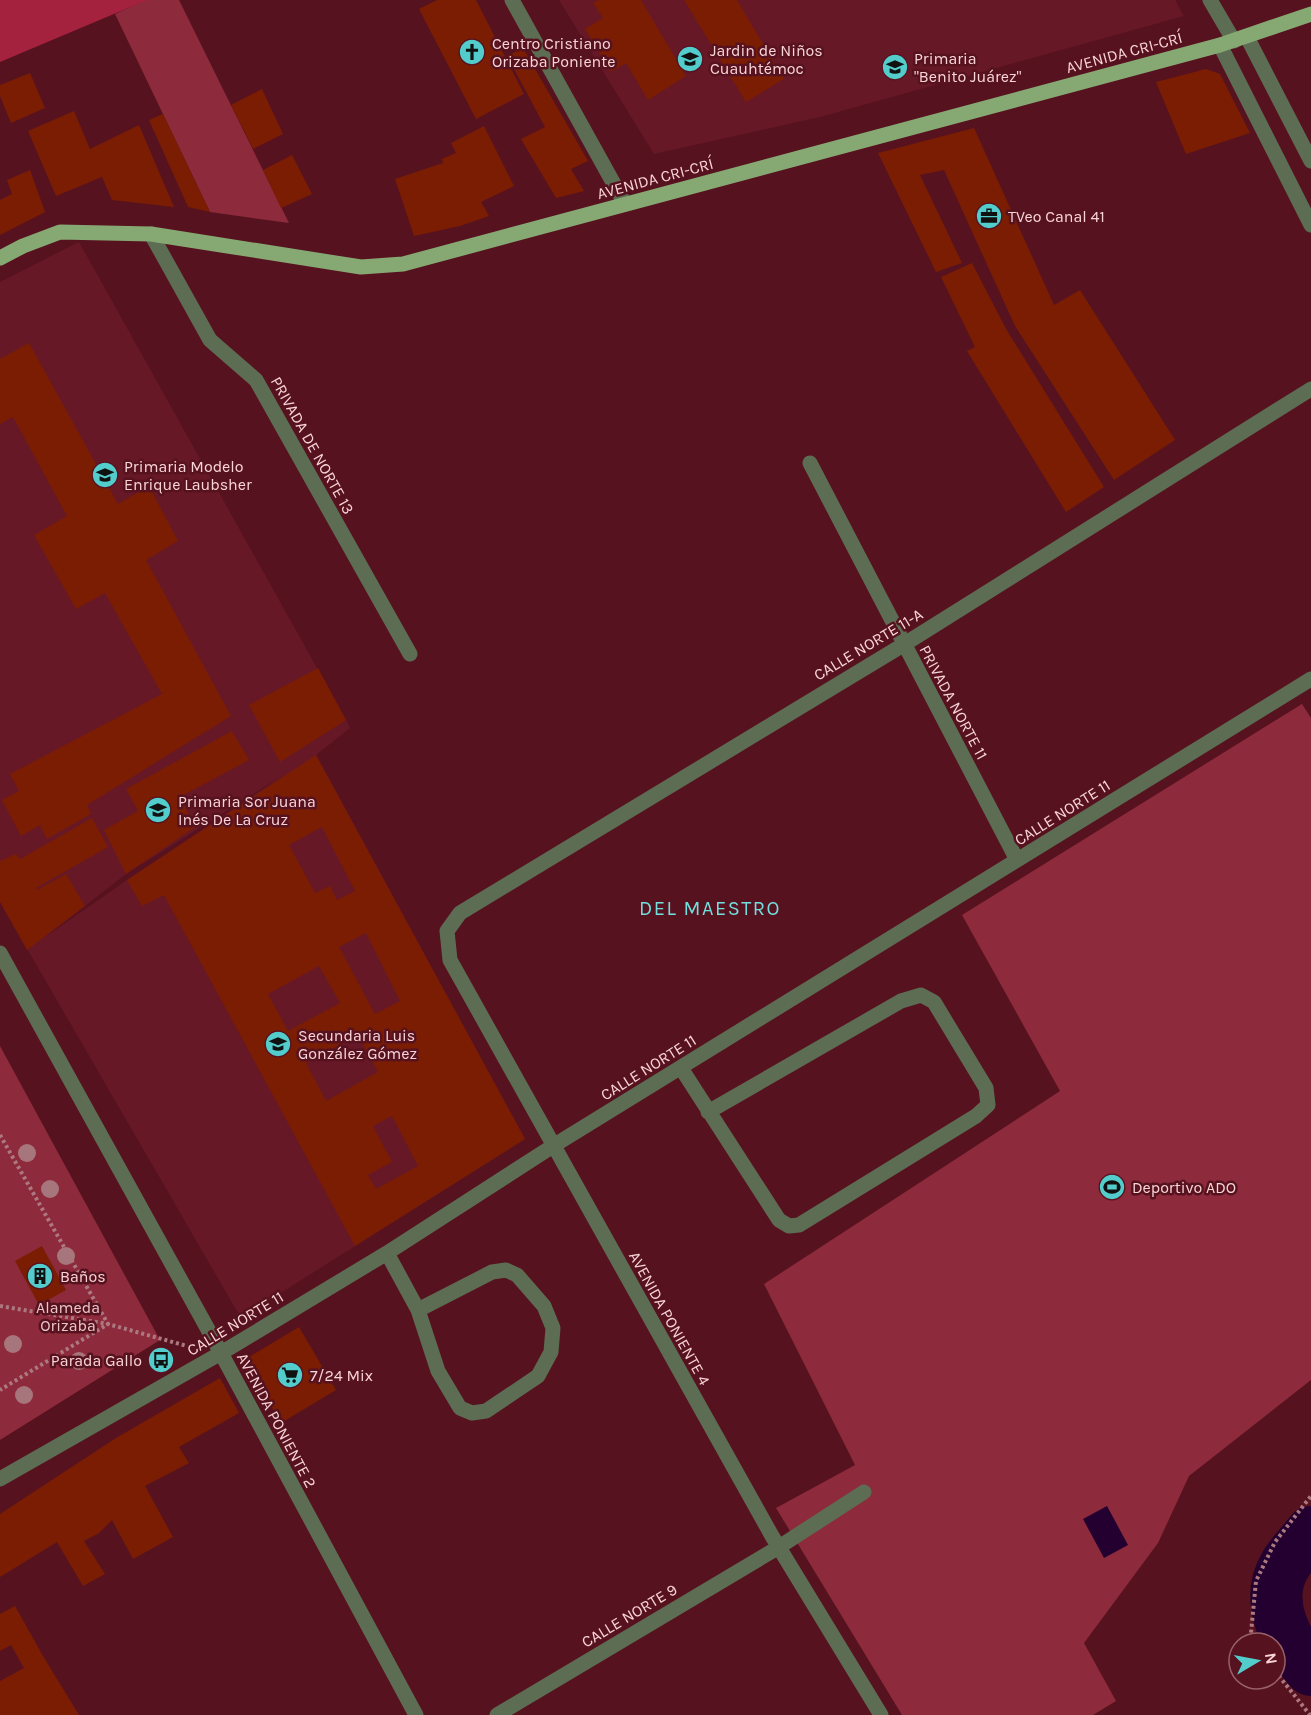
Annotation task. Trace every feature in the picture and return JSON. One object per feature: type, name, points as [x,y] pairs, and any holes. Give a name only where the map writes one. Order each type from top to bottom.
[{"type":"main road","name":"AVENIDA CRI-CRÍ","points":[[0,258],[23,246],[60,232],[151,234],[361,267],[403,264],[1234,41],[1311,14]]},
{"type":"street","points":[[512,0],[625,204]]},
{"type":"street","points":[[1210,0],[1311,161]]},
{"type":"street","points":[[1234,41],[1311,225]]},
{"type":"street","name":"PRIVADA DE NORTE 13","points":[[151,234],[210,340],[256,380],[410,654]]},
{"type":"street","name":"CALLE NORTE 11-A","points":[[447,931],[460,913],[903,645],[1311,389]]},
{"type":"street","name":"PRIVADA NORTE 11","points":[[810,463],[1017,860]]},
{"type":"street","name":"CALLE NORTE 11","points":[[0,1479],[221,1353],[387,1252],[553,1146],[1311,679]]},
{"type":"street","name":"AVENIDA PONIENTE 4","points":[[447,931],[450,960],[779,1547],[881,1715]]},
{"type":"street","name":"AVENIDA PONIENTE 2","points":[[0,953],[221,1353],[416,1715]]},
{"type":"street","points":[[681,1068],[708,1112],[779,1220],[789,1226],[800,1225],[976,1116],[988,1105],[986,1088],[934,1002],[921,995],[902,1001],[708,1112]]},
{"type":"street","points":[[387,1252],[418,1310],[438,1371],[460,1408],[472,1413],[486,1411],[538,1376],[551,1352],[553,1328],[544,1306],[517,1275],[506,1270],[492,1272],[418,1310]]},
{"type":"street","name":"CALLE NORTE 9","points":[[496,1715],[779,1547],[864,1492]]},
{"type":"path","points":[[0,1135],[108,1324]]},
{"type":"path","points":[[0,1306],[108,1324],[160,1340],[221,1353]]},
{"type":"path","points":[[0,1390],[108,1324]]},
{"type":"path","points":[[1251,1631],[1256,1581],[1275,1542],[1311,1496]]},
{"type":"path","points":[[1287,1686],[1310,1715]]},
{"type":"shaded area","points":[[0,0],[147,0],[0,62]]},
{"type":"shaded area","points":[[559,0],[1175,0],[1184,16],[820,117],[654,154]]},
{"type":"shaded area","points":[[79,242],[350,728],[316,755],[525,1139],[241,1318],[0,902],[0,282]],"holes":[[[285,774],[44,938],[126,874]]]},
{"type":"shaded area","points":[[1107,1506],[1128,1545],[1104,1558],[1083,1519]]},
{"type":"green space","points":[[0,0],[179,0],[289,223],[210,212],[115,14],[141,2]]},
{"type":"green space","name":"Deportivo ADO","points":[[1302,704],[1311,718],[1311,1380],[1189,1476],[1158,1543],[1084,1643],[1116,1701],[1093,1715],[902,1715],[776,1508],[855,1465],[764,1284],[1060,1091],[962,915]]},
{"type":"green space","name":"Alameda Orizaba","points":[[0,1046],[160,1340],[0,1440]]},
{"type":"building","name":"Centro Cristiano Orizaba Poniente","points":[[437,0],[476,0],[524,94],[476,119],[419,9]]},
{"type":"building","points":[[599,0],[641,0],[686,76],[648,100],[626,63],[611,72],[585,29],[603,18],[593,3]]},
{"type":"building","points":[[684,0],[737,0],[784,79],[746,102]]},
{"type":"building","points":[[523,48],[588,161],[571,169],[584,191],[556,198],[521,139],[545,127],[507,56]]},
{"type":"building","points":[[1206,69],[1220,74],[1250,133],[1186,154],[1156,82]]},
{"type":"building","points":[[30,73],[45,108],[11,123],[0,96],[0,85]]},
{"type":"building","points":[[262,89],[283,134],[253,149],[231,105]]},
{"type":"building","points":[[74,111],[90,149],[139,125],[174,207],[112,200],[102,177],[56,196],[28,131]]},
{"type":"building","points":[[163,114],[210,212],[188,207],[149,120]]},
{"type":"building","points":[[484,126],[514,186],[481,202],[489,216],[460,226],[414,236],[395,179],[443,163],[442,159],[456,153],[451,143]]},
{"type":"building","points":[[974,128],[1054,305],[1080,290],[1175,440],[1114,480],[1015,326],[944,170],[920,175],[962,263],[936,272],[878,153]]},
{"type":"building","points":[[292,155],[312,194],[281,208],[263,170]]},
{"type":"building","points":[[30,170],[45,212],[0,235],[0,200],[12,194],[7,180]]},
{"type":"building","points":[[972,263],[1006,329],[1104,487],[1066,512],[967,351],[975,347],[941,277]]},
{"type":"building","points":[[29,343],[118,504],[149,486],[178,541],[146,560],[231,716],[87,805],[91,814],[47,839],[40,825],[21,836],[2,800],[19,791],[10,774],[162,694],[105,593],[76,609],[34,535],[67,516],[13,417],[0,424],[0,359]]},
{"type":"building","points":[[318,668],[346,720],[280,762],[249,705]]},
{"type":"building","points":[[232,731],[249,760],[180,797],[195,827],[126,874],[104,830],[138,811],[126,789]]},
{"type":"building","points":[[316,755],[525,1139],[355,1246],[164,895],[142,906],[127,880]],"holes":[[[322,827],[355,891],[337,900],[330,886],[315,893],[289,845]],[[366,933],[400,1001],[375,1014],[339,947]],[[319,966],[340,1003],[288,1031],[268,994]],[[358,1035],[378,1072],[326,1101],[306,1063]],[[392,1116],[418,1166],[376,1189],[368,1175],[392,1162],[373,1126]]]},
{"type":"building","points":[[92,818],[108,847],[36,888],[37,890],[66,874],[85,906],[27,950],[0,902],[0,861],[16,854],[20,859]]},
{"type":"building","name":"Baños","points":[[42,1246],[66,1290],[39,1305],[15,1261]]},
{"type":"building","name":"7/24 Mix","points":[[299,1327],[336,1390],[281,1423],[244,1360]]},
{"type":"building","points":[[220,1378],[239,1413],[179,1447],[189,1463],[145,1486],[173,1537],[133,1559],[112,1520],[99,1533],[84,1541],[105,1574],[83,1586],[57,1542],[0,1577],[0,1514],[116,1438]]},
{"type":"building","points":[[15,1606],[79,1715],[0,1715],[0,1681],[24,1668],[11,1645],[0,1651],[0,1614]]},
{"type":"waterway","points":[[1311,1532],[1285,1565],[1279,1578],[1277,1593],[1277,1607],[1286,1635],[1293,1648],[1311,1670]]},
{"type":"place","name":"Centro Cristiano Orizaba Poniente","points":[[472,52]]},
{"type":"place","name":"Jardin de Niños Cuauhtémoc","points":[[690,59]]},
{"type":"place","name":"Primaria \"Benito Juárez\"","points":[[895,67]]},
{"type":"place","name":"TVeo Canal 41","points":[[989,216]]},
{"type":"place","name":"Primaria Modelo Enrique Laubsher","points":[[105,475]]},
{"type":"place","name":"Primaria Sor Juana Inés De La Cruz","points":[[158,810]]},
{"type":"place","name":"Secundaria Luis González Gómez","points":[[278,1044]]},
{"type":"place","name":"Deportivo ADO","points":[[1112,1187]]},
{"type":"place","name":"Baños","points":[[40,1276]]},
{"type":"place","name":"Parada Gallo","points":[[161,1360]]},
{"type":"place","name":"7/24 Mix","points":[[290,1375]]},
{"type":"district","name":"DEL MAESTRO","points":[[710,908]]}]
